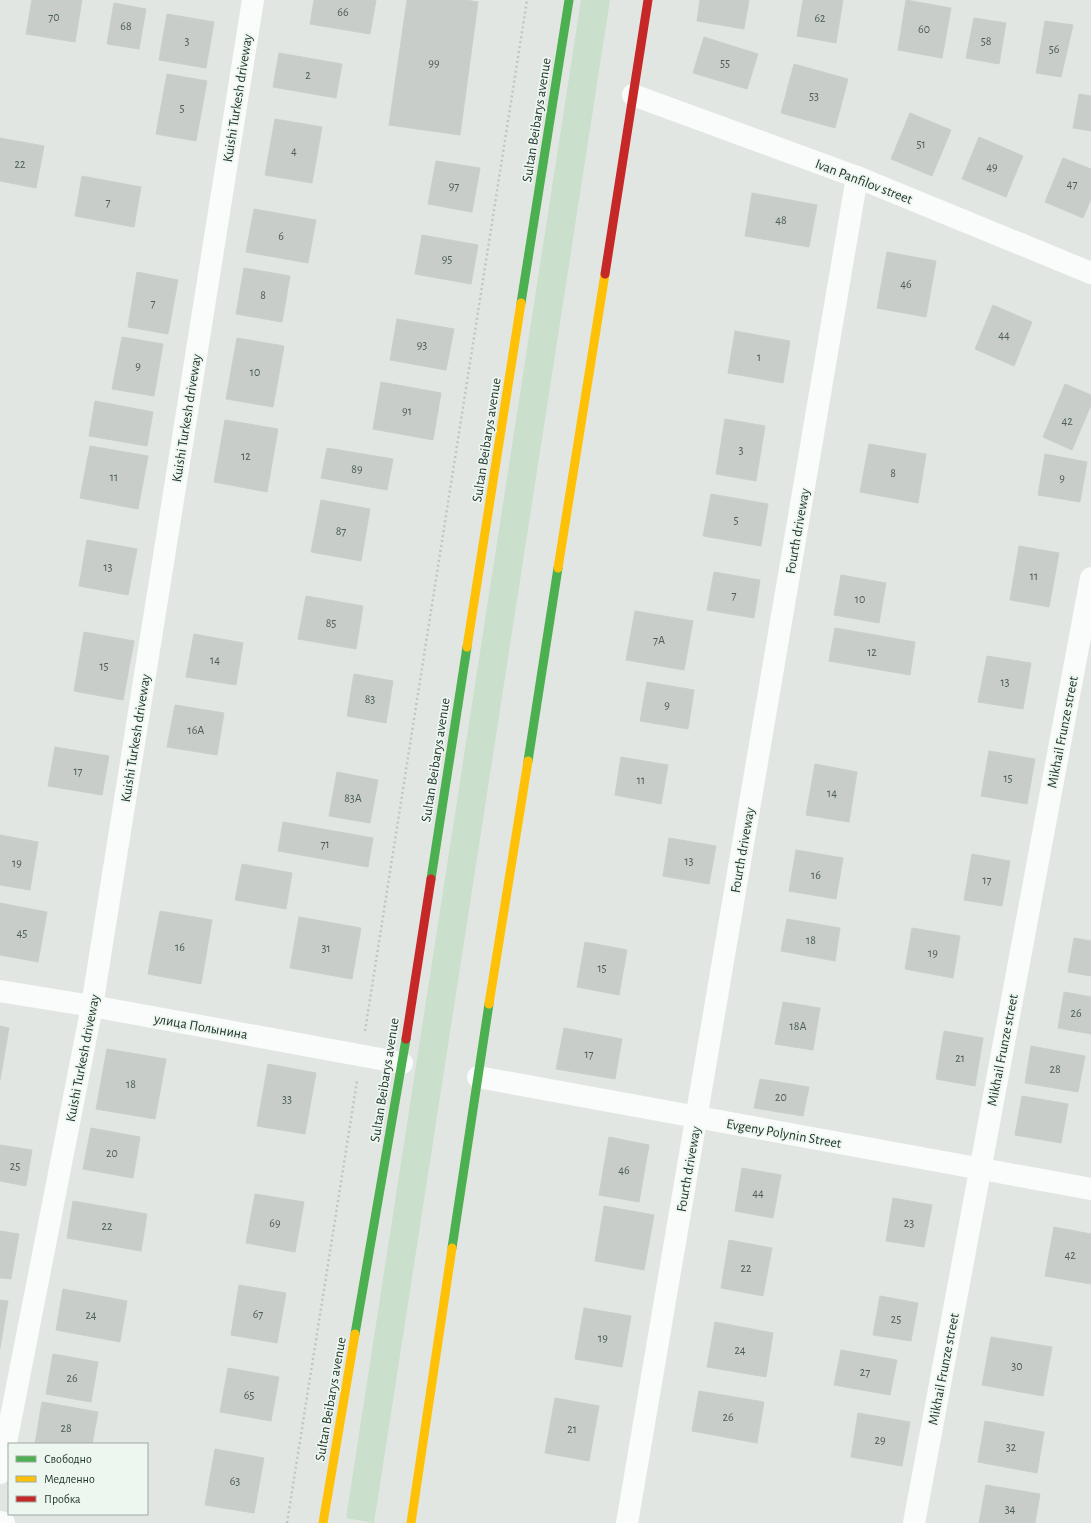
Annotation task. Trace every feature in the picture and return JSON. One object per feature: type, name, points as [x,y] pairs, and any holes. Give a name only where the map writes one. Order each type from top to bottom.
[{"type":"main road","name":"Sultan Beibarys avenue","points":[[323,1523],[402,1063],[569,0]]},
{"type":"main road","points":[[411,1523],[478,1076],[648,0]]},
{"type":"street","name":"Kuishi Turkesh driveway","points":[[0,1473],[92,1006],[253,0]]},
{"type":"street","name":"Ivan Panfilov street","points":[[634,95],[857,177],[1091,274]]},
{"type":"street","name":"Fourth driveway","points":[[627,1523],[857,177]]},
{"type":"street","name":"Mikhail Frunze street","points":[[914,1523],[1091,578]]},
{"type":"street","name":"улица Полынина","points":[[0,991],[92,1006],[402,1063]]},
{"type":"street","name":"Evgeny Polynin Street","points":[[478,1076],[1091,1189]]},
{"type":"street","points":[[0,1522],[4,1523]]},
{"type":"path","points":[[287,1523],[527,0]]},
{"type":"green space","points":[[581,0],[610,0],[374,1523],[346,1518]]},
{"type":"building","points":[[32,0],[82,0],[75,42],[26,34]]},
{"type":"building","points":[[314,0],[376,0],[370,34],[310,24]]},
{"type":"building","points":[[407,0],[466,0],[478,2],[460,135],[389,125]]},
{"type":"building","points":[[700,0],[749,0],[744,29],[697,21]]},
{"type":"building","points":[[803,0],[843,0],[836,43],[797,36]]},
{"type":"building","points":[[906,0],[951,8],[942,58],[898,50]]},
{"type":"building","points":[[114,3],[146,9],[139,49],[107,44]]},
{"type":"building","points":[[167,14],[214,22],[206,68],[159,60]]},
{"type":"building","points":[[974,18],[1006,23],[999,64],[966,58]]},
{"type":"building","points":[[1045,21],[1073,25],[1061,77],[1036,73]]},
{"type":"building","points":[[704,37],[758,54],[747,89],[693,73]]},
{"type":"building","points":[[279,53],[342,64],[336,98],[273,87]]},
{"type":"building","points":[[794,64],[848,79],[835,128],[781,113]]},
{"type":"building","points":[[167,74],[207,81],[196,141],[156,134]]},
{"type":"building","points":[[1079,94],[1091,96],[1091,131],[1073,128]]},
{"type":"building","points":[[910,113],[951,130],[932,176],[891,159]]},
{"type":"building","points":[[275,119],[322,127],[312,183],[265,175]]},
{"type":"building","points":[[979,137],[1023,156],[1006,197],[962,179]]},
{"type":"building","points":[[0,138],[44,146],[36,188],[0,181]]},
{"type":"building","points":[[1063,158],[1091,169],[1091,199],[1083,218],[1045,202]]},
{"type":"building","points":[[436,161],[480,168],[472,212],[428,204]]},
{"type":"building","points":[[82,176],[141,187],[134,227],[75,216]]},
{"type":"building","points":[[752,193],[817,205],[809,247],[745,236]]},
{"type":"building","points":[[254,209],[316,220],[308,263],[246,252]]},
{"type":"building","points":[[422,235],[478,245],[471,284],[415,274]]},
{"type":"building","points":[[887,252],[936,261],[926,317],[877,308]]},
{"type":"building","points":[[244,268],[290,276],[282,322],[236,314]]},
{"type":"building","points":[[137,272],[178,280],[168,334],[128,327]]},
{"type":"building","points":[[993,305],[1032,322],[1014,366],[975,349]]},
{"type":"building","points":[[397,319],[454,329],[446,370],[390,360]]},
{"type":"building","points":[[735,331],[790,341],[783,383],[728,373]]},
{"type":"building","points":[[122,337],[163,344],[154,396],[112,389]]},
{"type":"building","points":[[237,338],[284,346],[273,407],[226,399]]},
{"type":"building","points":[[381,382],[441,393],[433,440],[373,429]]},
{"type":"building","points":[[1065,384],[1091,395],[1091,405],[1072,450],[1043,437]]},
{"type":"building","points":[[95,401],[153,412],[147,446],[89,436]]},
{"type":"building","points":[[725,419],[765,426],[756,481],[716,474]]},
{"type":"building","points":[[225,420],[278,429],[267,492],[214,482]]},
{"type":"building","points":[[869,444],[926,454],[918,503],[860,492]]},
{"type":"building","points":[[90,446],[148,456],[138,509],[80,498]]},
{"type":"building","points":[[327,448],[393,459],[387,490],[321,478]]},
{"type":"building","points":[[1045,454],[1087,462],[1080,502],[1038,495]]},
{"type":"building","points":[[711,494],[768,504],[761,546],[703,536]]},
{"type":"building","points":[[321,500],[370,509],[361,561],[311,552]]},
{"type":"building","points":[[87,540],[137,549],[128,595],[79,586]]},
{"type":"building","points":[[1019,546],[1059,553],[1049,607],[1010,600]]},
{"type":"building","points":[[714,572],[760,580],[754,618],[707,610]]},
{"type":"building","points":[[841,575],[886,583],[879,623],[834,615]]},
{"type":"building","points":[[306,596],[363,606],[356,649],[298,639]]},
{"type":"building","points":[[635,611],[693,621],[684,670],[626,660]]},
{"type":"building","points":[[835,628],[915,642],[910,675],[829,661]]},
{"type":"building","points":[[84,632],[134,641],[123,700],[74,691]]},
{"type":"building","points":[[194,634],[243,643],[236,685],[186,677]]},
{"type":"building","points":[[987,656],[1031,663],[1023,709],[978,702]]},
{"type":"building","points":[[354,674],[393,681],[386,723],[347,716]]},
{"type":"building","points":[[647,682],[694,690],[688,729],[640,721]]},
{"type":"building","points":[[175,705],[224,713],[217,755],[167,747]]},
{"type":"building","points":[[55,747],[109,756],[102,795],[48,786]]},
{"type":"building","points":[[989,751],[1035,759],[1027,804],[981,796]]},
{"type":"building","points":[[621,757],[668,765],[661,804],[615,795]]},
{"type":"building","points":[[815,764],[857,772],[849,822],[806,815]]},
{"type":"building","points":[[337,772],[378,780],[370,823],[329,816]]},
{"type":"building","points":[[283,822],[373,838],[368,867],[278,851]]},
{"type":"building","points":[[0,835],[38,842],[30,890],[0,885]]},
{"type":"building","points":[[669,838],[716,846],[709,884],[663,876]]},
{"type":"building","points":[[796,850],[843,858],[836,899],[789,891]]},
{"type":"building","points":[[972,854],[1010,861],[1002,906],[964,900]]},
{"type":"building","points":[[242,864],[292,873],[286,909],[235,900]]},
{"type":"building","points":[[0,903],[47,912],[38,962],[0,955]]},
{"type":"building","points":[[160,911],[212,920],[201,984],[148,974]]},
{"type":"building","points":[[299,917],[361,928],[352,979],[290,968]]},
{"type":"building","points":[[787,919],[840,928],[835,961],[781,951]]},
{"type":"building","points":[[912,928],[960,936],[953,978],[905,969]]},
{"type":"building","points":[[1074,938],[1091,941],[1091,976],[1068,972]]},
{"type":"building","points":[[585,942],[627,950],[619,995],[577,987]]},
{"type":"building","points":[[1064,992],[1091,997],[1091,1034],[1058,1028]]},
{"type":"building","points":[[783,1002],[820,1008],[813,1050],[775,1044]]},
{"type":"building","points":[[0,1026],[9,1028],[0,1080]]},
{"type":"building","points":[[564,1028],[622,1039],[615,1079],[556,1069]]},
{"type":"building","points":[[944,1031],[983,1038],[975,1086],[936,1079]]},
{"type":"building","points":[[1031,1046],[1085,1056],[1078,1092],[1025,1083]]},
{"type":"building","points":[[107,1049],[166,1059],[155,1119],[96,1109]]},
{"type":"building","points":[[268,1064],[316,1073],[305,1134],[257,1126]]},
{"type":"building","points":[[760,1079],[809,1087],[803,1116],[754,1108]]},
{"type":"building","points":[[1022,1096],[1068,1104],[1061,1143],[1015,1135]]},
{"type":"building","points":[[91,1128],[140,1137],[133,1178],[83,1169]]},
{"type":"building","points":[[609,1137],[649,1145],[639,1202],[599,1195]]},
{"type":"building","points":[[0,1145],[32,1150],[26,1186],[0,1181]]},
{"type":"building","points":[[742,1168],[781,1175],[773,1218],[735,1211]]},
{"type":"building","points":[[255,1194],[304,1202],[295,1252],[246,1243]]},
{"type":"building","points":[[893,1198],[932,1205],[924,1247],[886,1241]]},
{"type":"building","points":[[73,1201],[147,1214],[141,1251],[67,1238]]},
{"type":"building","points":[[604,1206],[654,1215],[644,1270],[595,1261]]},
{"type":"building","points":[[1054,1227],[1091,1234],[1091,1284],[1045,1276]]},
{"type":"building","points":[[0,1231],[19,1234],[11,1279],[0,1278]]},
{"type":"building","points":[[729,1240],[772,1248],[763,1296],[721,1288]]},
{"type":"building","points":[[239,1285],[286,1293],[277,1343],[231,1335]]},
{"type":"building","points":[[63,1289],[127,1301],[120,1342],[56,1330]]},
{"type":"building","points":[[880,1296],[918,1303],[911,1341],[873,1335]]},
{"type":"building","points":[[0,1300],[8,1301],[0,1348]]},
{"type":"building","points":[[584,1308],[631,1316],[622,1367],[575,1359]]},
{"type":"building","points":[[715,1322],[773,1333],[766,1377],[707,1367]]},
{"type":"building","points":[[991,1337],[1052,1347],[1043,1396],[982,1385]]},
{"type":"building","points":[[841,1350],[897,1360],[890,1395],[834,1385]]},
{"type":"building","points":[[53,1354],[98,1362],[91,1402],[46,1394]]},
{"type":"building","points":[[228,1368],[279,1377],[271,1421],[220,1412]]},
{"type":"building","points":[[699,1391],[764,1402],[757,1443],[692,1431]]},
{"type":"building","points":[[555,1398],[599,1406],[589,1461],[545,1453]]},
{"type":"building","points":[[42,1402],[98,1412],[92,1443],[35,1443]]},
{"type":"building","points":[[858,1413],[910,1422],[902,1466],[851,1457]]},
{"type":"building","points":[[985,1421],[1044,1432],[1037,1473],[978,1462]]},
{"type":"building","points":[[215,1449],[264,1458],[254,1513],[205,1505]]},
{"type":"building","points":[[986,1485],[1040,1494],[1035,1523],[979,1523]]},
{"type":"traffic: fast","points":[[521,303],[569,0]]},
{"type":"traffic: fast","points":[[528,761],[558,568]]},
{"type":"traffic: fast","points":[[431,879],[467,647]]},
{"type":"traffic: fast","points":[[452,1248],[489,1004]]},
{"type":"traffic: fast","points":[[355,1334],[406,1039]]},
{"type":"traffic: slow","points":[[558,568],[605,274]]},
{"type":"traffic: slow","points":[[467,647],[521,303]]},
{"type":"traffic: slow","points":[[489,1004],[528,761]]},
{"type":"traffic: slow","points":[[411,1523],[452,1248]]},
{"type":"traffic: slow","points":[[323,1523],[355,1334]]},
{"type":"traffic: jam","points":[[605,274],[648,0]]},
{"type":"traffic: jam","points":[[406,1039],[431,879]]}]
